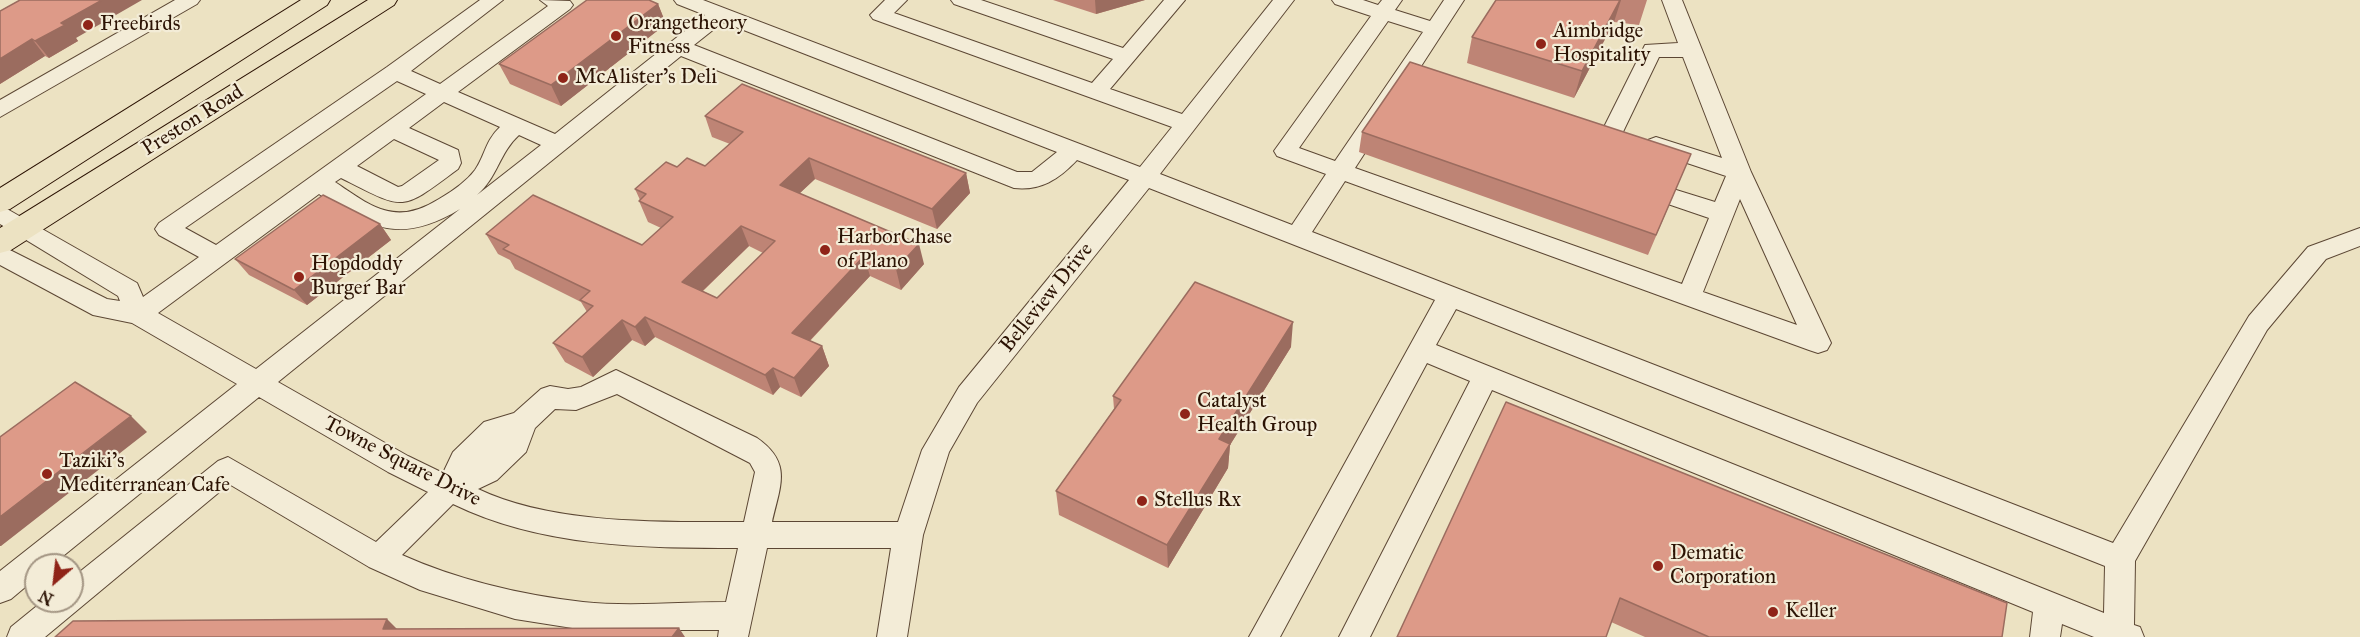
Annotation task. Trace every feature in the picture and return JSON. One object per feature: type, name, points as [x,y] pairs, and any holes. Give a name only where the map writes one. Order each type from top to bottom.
[{"type":"main road","name":"Preston Road","points":[[0,202],[318,0]]},
{"type":"main road","name":"Preston Road","points":[[8,227],[385,0]]},
{"type":"street","points":[[0,110],[190,0]]},
{"type":"street","points":[[217,256],[167,230],[395,72],[493,0]]},
{"type":"street","points":[[8,227],[128,290],[138,314],[563,5],[550,0]]},
{"type":"street","points":[[684,0],[1297,236],[2121,559]]},
{"type":"street","points":[[897,0],[880,15],[1187,124]]},
{"type":"street","points":[[961,0],[1126,56]]},
{"type":"street","points":[[1096,92],[1175,0]]},
{"type":"street","name":"Belleview Drive","points":[[892,637],[908,535],[936,450],[968,395],[1284,0]]},
{"type":"street","points":[[1342,0],[1388,6],[1435,29]]},
{"type":"street","points":[[1297,236],[1454,0]]},
{"type":"street","points":[[1388,6],[1285,151],[1818,343],[1739,172],[1672,0]]},
{"type":"street","points":[[0,589],[720,14]]},
{"type":"street","points":[[679,47],[1014,180],[1039,180],[1053,172],[1073,150]]},
{"type":"street","points":[[1613,131],[1652,50],[1691,50]]},
{"type":"street","points":[[1411,65],[1433,72]]},
{"type":"street","points":[[395,72],[558,144]]},
{"type":"street","points":[[1590,124],[1739,172]]},
{"type":"street","points":[[318,183],[375,217],[391,222],[428,216],[450,203],[481,178],[490,167],[492,153],[499,141],[517,125]]},
{"type":"street","points":[[339,167],[395,195],[408,194],[450,163],[450,156],[392,129]]},
{"type":"street","points":[[1689,297],[1739,172]]},
{"type":"street","points":[[1673,197],[1721,213]]},
{"type":"street","points":[[1421,350],[2123,636],[2121,559],[2258,323],[2317,253],[2360,237]]},
{"type":"street","name":"Towne Square Drive","points":[[0,254],[102,308],[138,314],[398,464],[483,505],[561,526],[653,535],[908,535]]},
{"type":"street","points":[[1264,637],[1450,296]]},
{"type":"street","points":[[1354,637],[1486,376]]},
{"type":"street","points":[[84,586],[228,469],[352,544],[379,558],[420,577],[515,605],[585,616],[736,626],[768,472],[760,455],[747,446],[616,381],[591,396],[563,402],[550,397],[523,422],[516,444],[487,472],[449,490],[379,558]]},
{"type":"street","points":[[2045,637],[2049,605]]},
{"type":"street","points":[[22,637],[51,613]]},
{"type":"building","points":[[20,0],[102,0],[61,23],[65,25],[35,41],[32,39],[0,59],[0,11]]},
{"type":"building","points":[[587,0],[649,0],[658,4],[551,85],[499,64]]},
{"type":"building","name":"Aimbridge Hospitality","points":[[1496,0],[1620,0],[1582,71],[1472,37]]},
{"type":"building","points":[[1410,62],[1691,154],[1656,235],[1362,132]]},
{"type":"building","name":"HarborChase of Plano","points":[[742,84],[966,173],[932,209],[809,158],[780,185],[919,244],[896,269],[864,256],[792,333],[822,346],[794,378],[773,368],[765,375],[645,317],[635,327],[622,320],[582,357],[553,343],[593,306],[580,300],[590,291],[503,249],[509,245],[486,234],[533,195],[642,245],[673,217],[639,201],[646,194],[635,189],[666,162],[677,167],[687,158],[705,166],[743,132],[705,116]],"holes":[[[741,226],[775,241],[717,298],[682,282]]]},
{"type":"building","points":[[323,195],[380,224],[294,290],[235,259]]},
{"type":"building","points":[[1195,282],[1293,322],[1219,439],[1230,444],[1167,545],[1056,491],[1121,400],[1113,396]]},
{"type":"building","points":[[75,382],[131,416],[0,517],[0,437]]},
{"type":"building","points":[[1506,402],[2007,603],[2002,637],[1709,637],[1620,598],[1606,637],[1397,637]]},
{"type":"building","points":[[387,619],[383,629],[679,628],[672,637],[55,637],[73,621]]},
{"type":"place","name":"Freebirds","points":[[88,25]]},
{"type":"place","name":"Orangetheory Fitness","points":[[616,36]]},
{"type":"place","name":"Aimbridge Hospitality","points":[[1541,44]]},
{"type":"place","name":"McAlister's Deli","points":[[563,78]]},
{"type":"place","name":"HarborChase of Plano","points":[[825,250]]},
{"type":"place","name":"Hopdoddy Burger Bar","points":[[299,277]]},
{"type":"place","name":"Catalyst Health Group","points":[[1185,414]]},
{"type":"place","name":"Taziki's Mediterranean Cafe","points":[[47,474]]},
{"type":"place","name":"Stellus Rx","points":[[1142,501]]},
{"type":"place","name":"Dematic Corporation","points":[[1658,566]]},
{"type":"place","name":"Keller","points":[[1773,612]]}]
